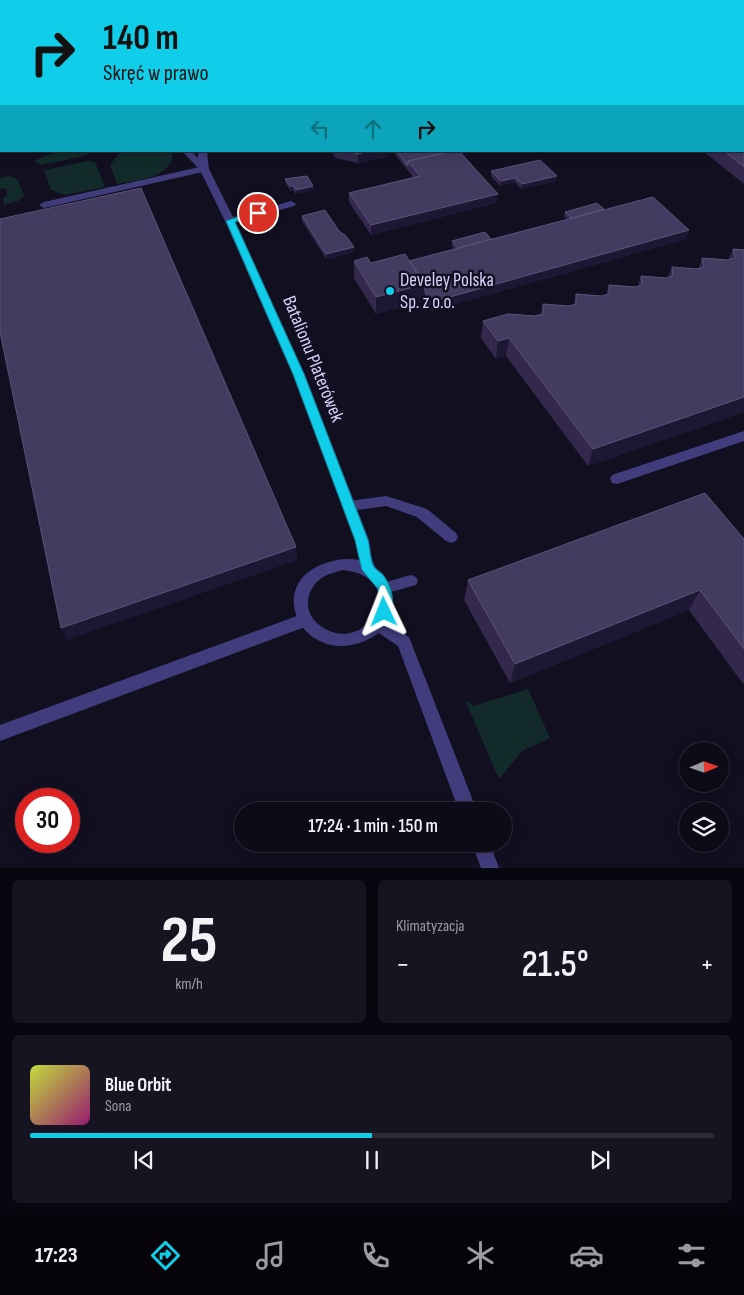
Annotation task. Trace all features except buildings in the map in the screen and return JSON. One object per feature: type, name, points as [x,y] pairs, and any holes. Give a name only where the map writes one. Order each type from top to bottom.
[{"type":"street","name":"Batalionu Platerówek","points":[[187,152],[204,169],[230,221],[298,374],[362,540],[369,570],[378,578],[384,588]]},
{"type":"street","name":"Batalionu Platerówek","points":[[202,152],[204,169]]},
{"type":"street","points":[[44,205],[204,169]]},
{"type":"street","points":[[230,221],[292,204]]},
{"type":"street","points":[[617,479],[744,436]]},
{"type":"street","points":[[349,506],[386,501],[422,513],[451,537]]},
{"type":"street","points":[[369,570],[343,564],[329,566],[316,572],[307,582],[301,594],[300,607],[304,620],[313,630],[326,637],[340,640],[355,638],[368,633],[378,624],[384,612],[386,600],[384,588],[411,581]]},
{"type":"street","points":[[0,733],[304,620]]},
{"type":"street","points":[[378,624],[404,642],[465,802]]},
{"type":"street","points":[[484,852],[490,868]]},
{"type":"green space","points":[[60,152],[91,152],[85,156],[41,165],[34,161]]},
{"type":"green space","points":[[120,152],[170,152],[173,157],[164,170],[157,174],[142,180],[117,184],[110,165]]},
{"type":"green space","points":[[88,161],[95,162],[105,187],[65,195],[51,190],[44,170]]},
{"type":"green space","points":[[10,176],[18,180],[24,196],[18,201],[4,205],[3,198],[7,196],[6,188],[0,189],[0,178]]},
{"type":"green space","points":[[528,689],[550,738],[522,751],[499,779],[465,700],[474,706]]},
{"type":"place","name":"Develey Polska Sp. z o.o.","points":[[390,291]]},
{"type":"route","points":[[258,213],[230,221],[298,374],[362,540],[369,570],[378,578],[384,588],[386,600],[384,612]]}]
